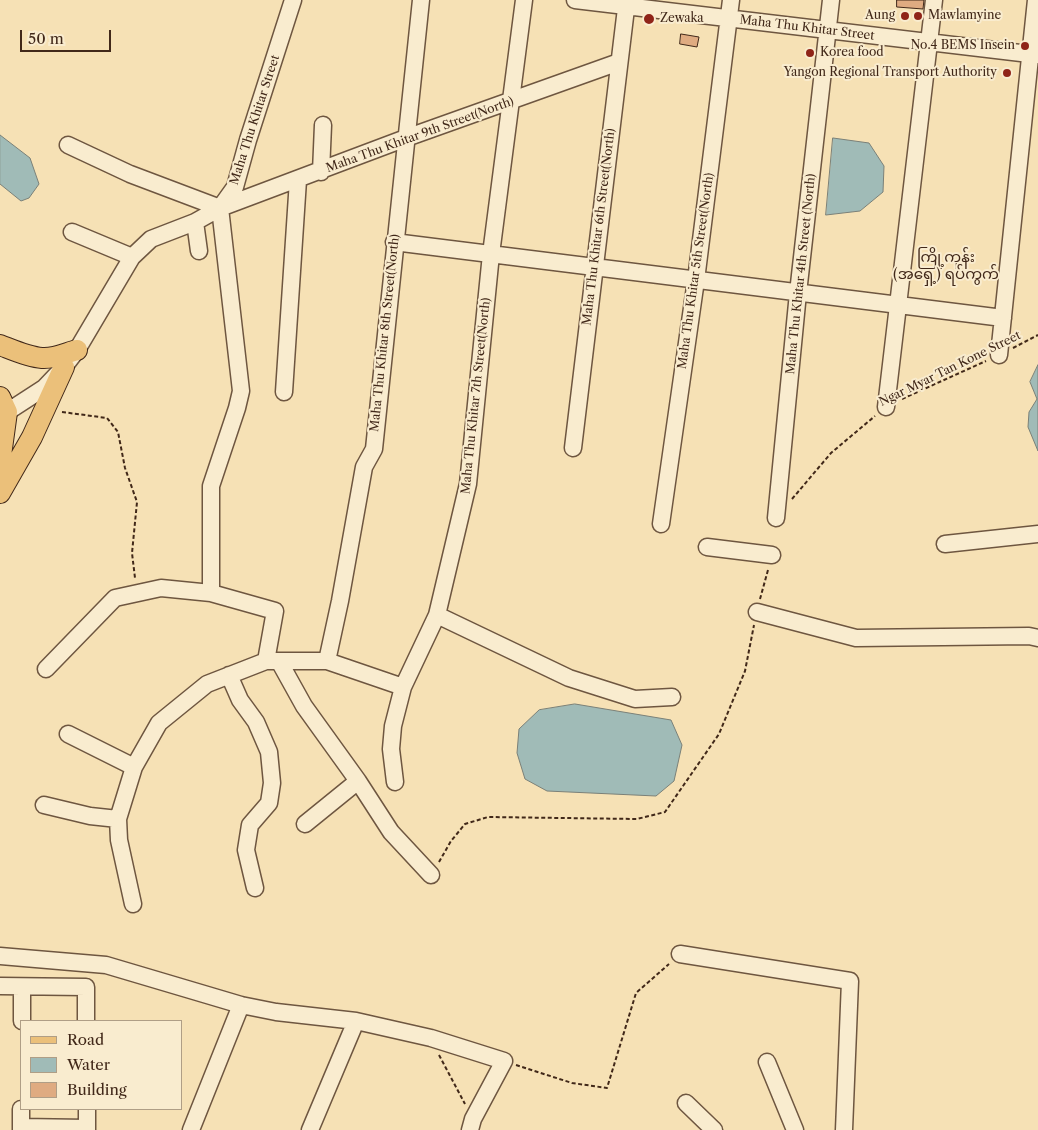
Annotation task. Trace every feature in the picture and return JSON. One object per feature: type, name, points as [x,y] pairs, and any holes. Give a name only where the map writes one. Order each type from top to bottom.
[{"type":"main road","points":[[0,345],[32,357],[43,358],[54,357],[77,350]]},
{"type":"main road","points":[[0,493],[20,461],[64,367]]},
{"type":"main road","points":[[0,463],[3,404]]},
{"type":"street","name":"Maha Thu Khitar Street","points":[[3,404],[31,398],[44,388],[64,367],[77,350],[132,257],[151,239],[195,222],[220,208],[235,187],[248,140],[294,0]]},
{"type":"street","name":"Maha Thu Khitar 8th Street(North)","points":[[327,661],[364,467],[374,449],[420,0]]},
{"type":"street","name":"Maha Thu Khitar 7th Street(North)","points":[[395,782],[391,749],[403,686],[436,615],[468,484],[491,254],[524,0]]},
{"type":"street","name":"Maha Thu Khitar Street","points":[[575,0],[627,3],[730,18],[1034,54]]},
{"type":"street","name":"Maha Thu Khitar 5th Street(North)","points":[[661,524],[696,280],[731,0]]},
{"type":"street","name":"Maha Thu Khitar 4th Street (North)","points":[[776,518],[798,293],[831,0]]},
{"type":"street","points":[[886,407],[934,0]]},
{"type":"street","points":[[999,355],[1034,54],[1036,0]]},
{"type":"street","name":"Maha Thu Khitar 6th Street(North)","points":[[573,448],[627,3]]},
{"type":"street","name":"Maha Thu Khitar 9th Street(North)","points":[[220,208],[321,172],[406,138],[512,102],[619,62]]},
{"type":"street","points":[[321,172],[323,125]]},
{"type":"street","points":[[68,145],[130,174],[220,208],[241,391],[211,486],[211,593]]},
{"type":"street","points":[[284,392],[298,180]]},
{"type":"street","points":[[195,222],[199,251]]},
{"type":"street","points":[[72,232],[132,257]]},
{"type":"street","points":[[394,242],[1003,318]]},
{"type":"street","points":[[944,544],[1038,534]]},
{"type":"street","points":[[707,547],[772,555]]},
{"type":"street","points":[[46,669],[115,598],[161,588],[211,593],[275,611],[272,661],[358,781],[391,832],[431,875]]},
{"type":"street","points":[[757,612],[856,638],[1029,636],[1038,638]]},
{"type":"street","points":[[436,615],[569,678],[635,699],[672,698]]},
{"type":"street","points":[[133,904],[119,840],[118,819],[134,767],[159,723],[207,684],[272,661],[327,661],[403,686]]},
{"type":"street","points":[[229,675],[240,700],[256,722],[269,752],[272,783],[269,803],[250,825],[246,850],[255,888]]},
{"type":"street","points":[[68,734],[134,767]]},
{"type":"street","points":[[305,824],[358,781]]},
{"type":"street","points":[[44,805],[90,816],[118,819]]},
{"type":"street","points":[[680,954],[850,981],[844,1130]]},
{"type":"street","points":[[0,956],[106,966],[241,1005],[276,1012],[356,1021],[431,1038],[504,1061],[472,1125]]},
{"type":"street","points":[[0,986],[86,987],[86,1020]]},
{"type":"street","points":[[22,987],[22,1020]]},
{"type":"street","points":[[191,1130],[241,1005]]},
{"type":"street","points":[[310,1130],[356,1021]]},
{"type":"street","points":[[767,1062],[795,1130]]},
{"type":"street","points":[[686,1103],[714,1130]]},
{"type":"street","points":[[21,1110],[21,1128],[86,1129],[87,1110]]},
{"type":"path","name":"Ngar Myar Tan Kone Street","points":[[776,518],[831,452],[886,407],[1038,335]]},
{"type":"path","points":[[45,410],[106,418],[118,432],[125,468],[137,502],[132,553],[136,593]]},
{"type":"path","points":[[431,875],[451,842],[465,824],[488,817],[637,819],[665,812],[719,734],[745,671],[757,612],[772,555]]},
{"type":"path","points":[[504,1061],[572,1083],[607,1088],[636,993],[680,954]]},
{"type":"path","points":[[431,1038],[472,1125]]},
{"type":"water","points":[[0,135],[30,158],[39,184],[29,198],[21,201],[0,184]]},
{"type":"water","points":[[833,138],[869,143],[884,166],[883,192],[860,211],[826,215]]},
{"type":"water","points":[[1038,365],[1038,451],[1028,427],[1029,412],[1037,399],[1030,382]]},
{"type":"water","points":[[575,704],[671,720],[682,745],[674,781],[656,796],[547,791],[525,779],[517,753],[519,729],[539,710]]},
{"type":"building","points":[[897,0],[924,0],[923,9],[897,7]]},
{"type":"building","points":[[681,34],[699,37],[697,47],[680,44]]},
{"type":"place","name":"Aung","points":[[905,16]]},
{"type":"place","name":"Mawlamyine","points":[[918,16]]},
{"type":"place","name":"Zewaka","points":[[649,19]]},
{"type":"place","name":"No.4 BEMS Insein","points":[[1025,46]]},
{"type":"place","name":"Korea food","points":[[810,53]]},
{"type":"place","name":"Yangon Regional Transport Authority","points":[[1007,73]]},
{"type":"district","name":"ကြို့ကုန်း (အရှေ့) ရပ်ကွက်","points":[[946,266]]}]
